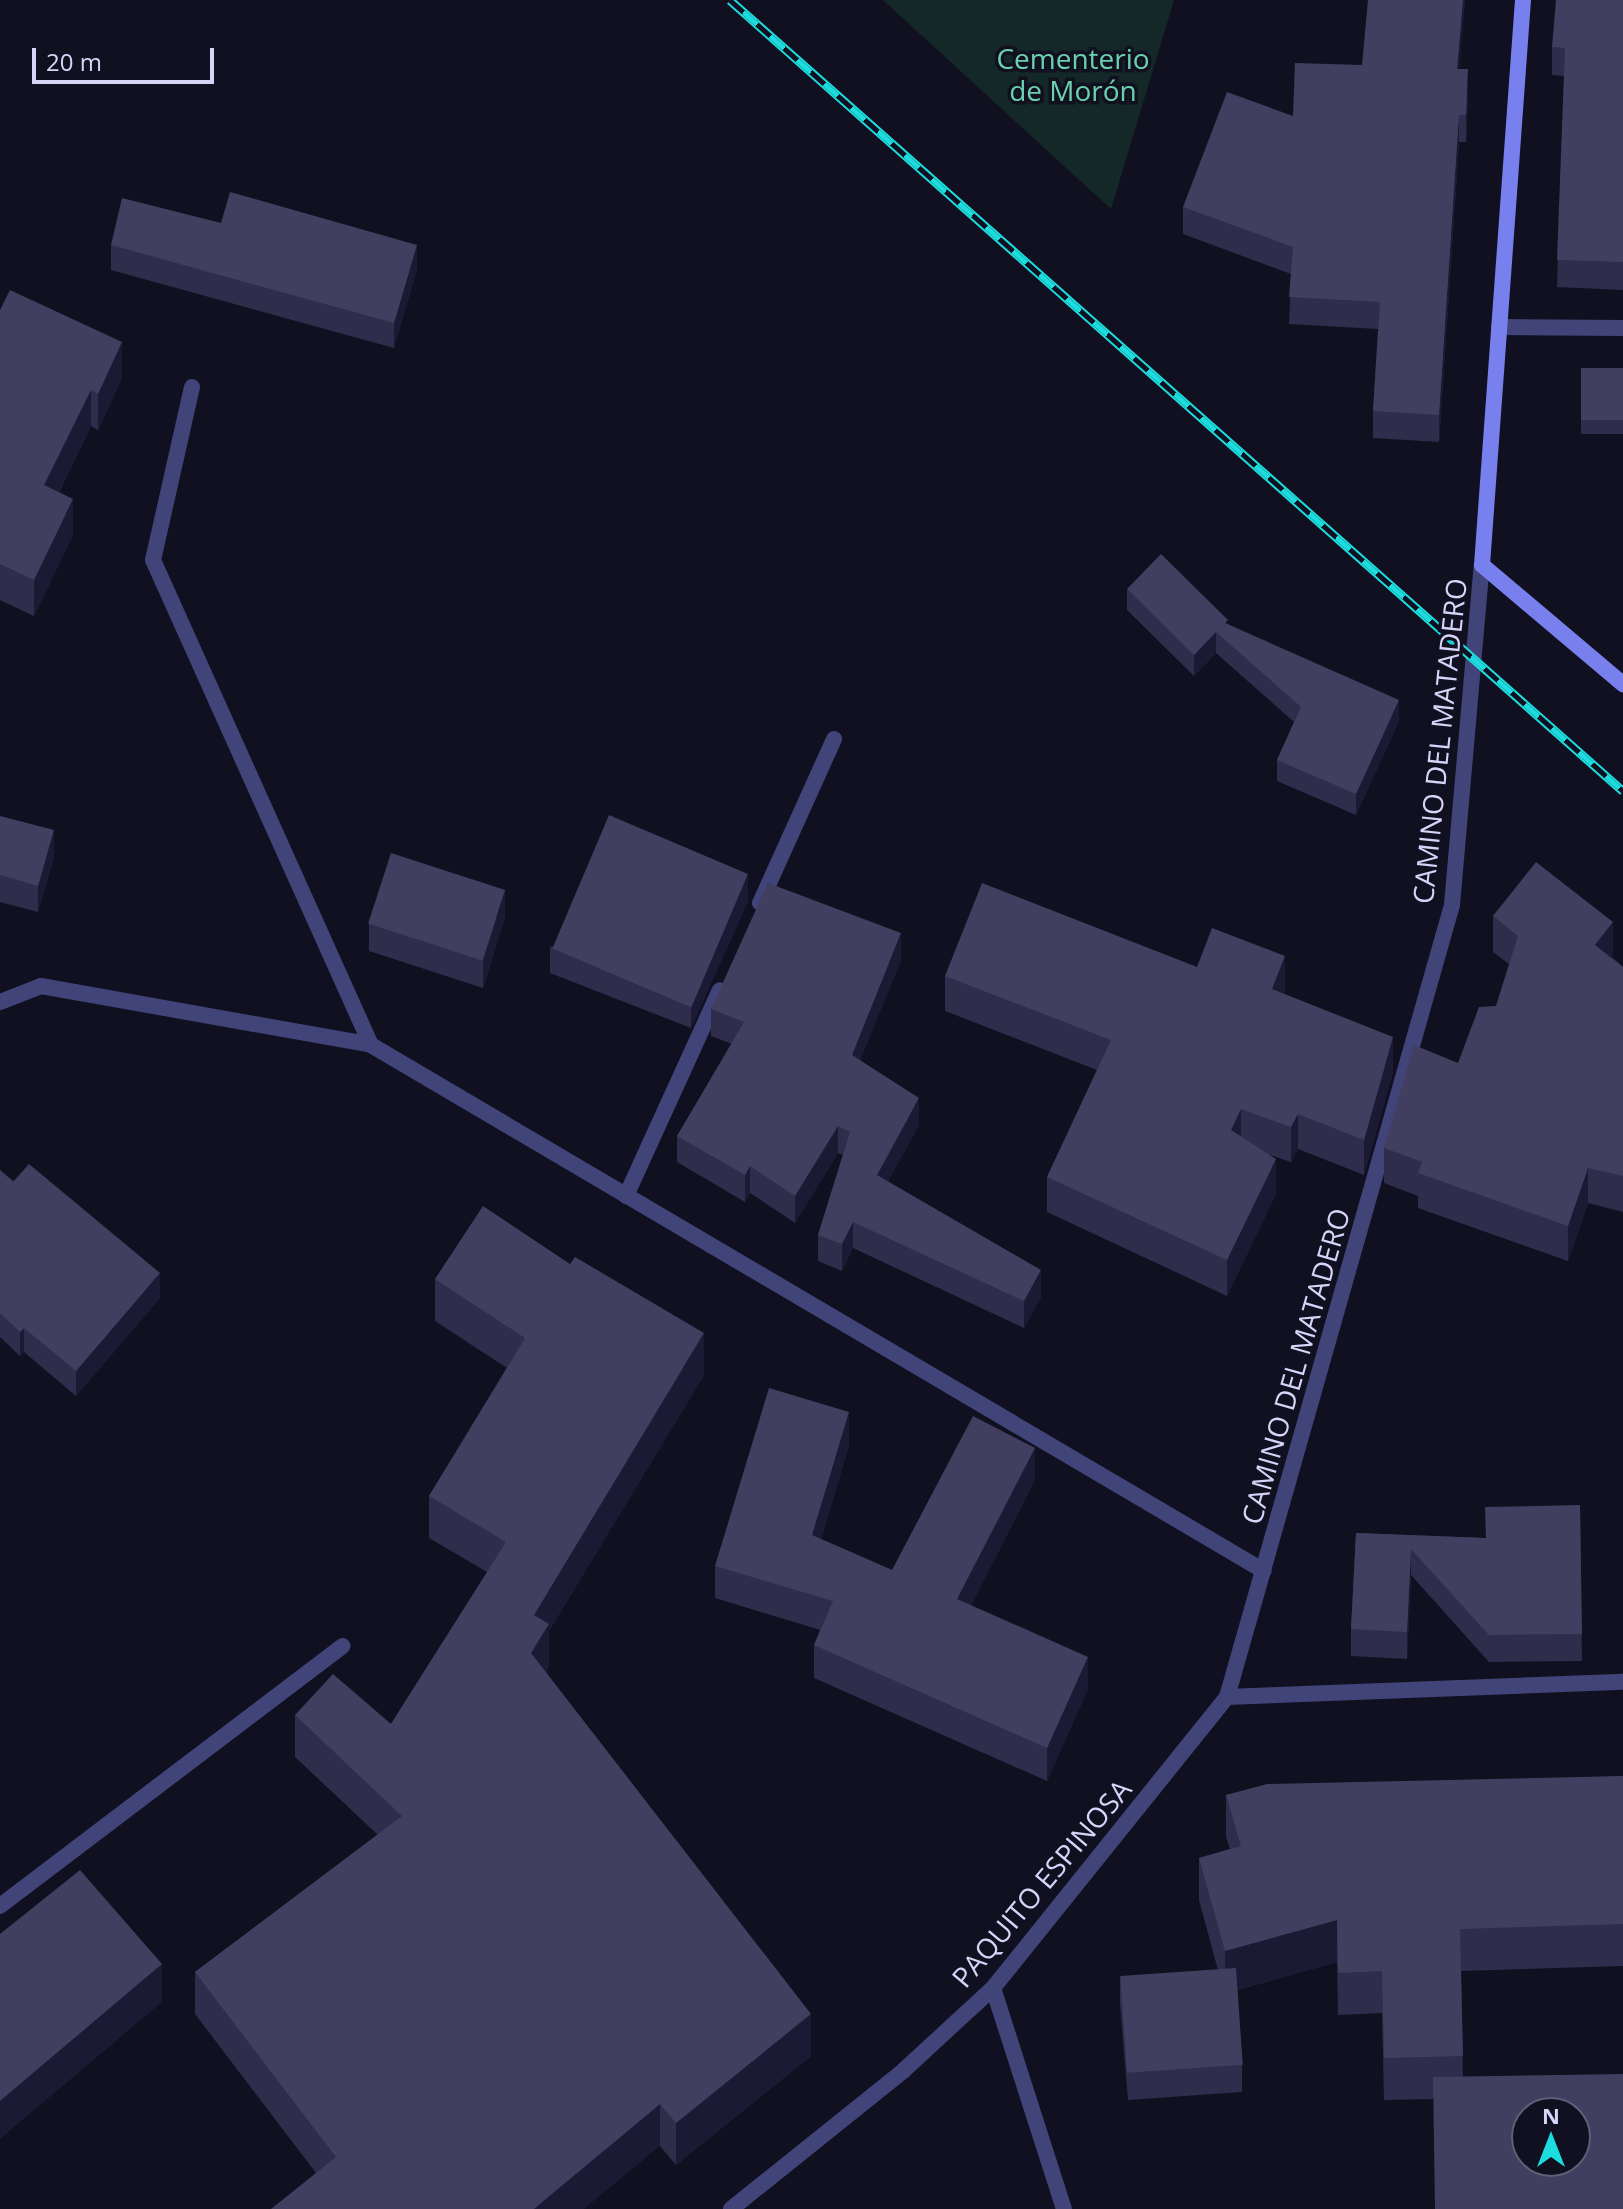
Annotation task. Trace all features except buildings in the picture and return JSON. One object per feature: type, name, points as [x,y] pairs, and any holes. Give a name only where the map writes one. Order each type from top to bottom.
[{"type":"main road","name":"CAMINO DEL MATADERO","points":[[1482,565],[1523,0]]},
{"type":"main road","points":[[1482,565],[1623,684]]},
{"type":"street","points":[[1499,327],[1623,328]]},
{"type":"street","points":[[192,387],[153,560],[371,1045]]},
{"type":"street","name":"CAMINO DEL MATADERO","points":[[1227,1697],[1452,905],[1482,565]]},
{"type":"street","points":[[750,924],[834,739]]},
{"type":"street","points":[[626,1196],[730,967]]},
{"type":"street","points":[[0,1002],[41,986],[371,1045],[1264,1571]]},
{"type":"street","points":[[0,1906],[343,1646]]},
{"type":"street","points":[[1227,1697],[1623,1682]]},
{"type":"street","name":"PAQUITO ESPINOSA","points":[[731,2209],[903,2071],[993,1988],[1227,1697]]},
{"type":"street","points":[[993,1988],[1064,2209]]},
{"type":"green space","name":"Cementerio de Morón","points":[[883,0],[1174,0],[1111,209]]},
{"type":"railway","points":[[730,0],[1623,791]]}]
